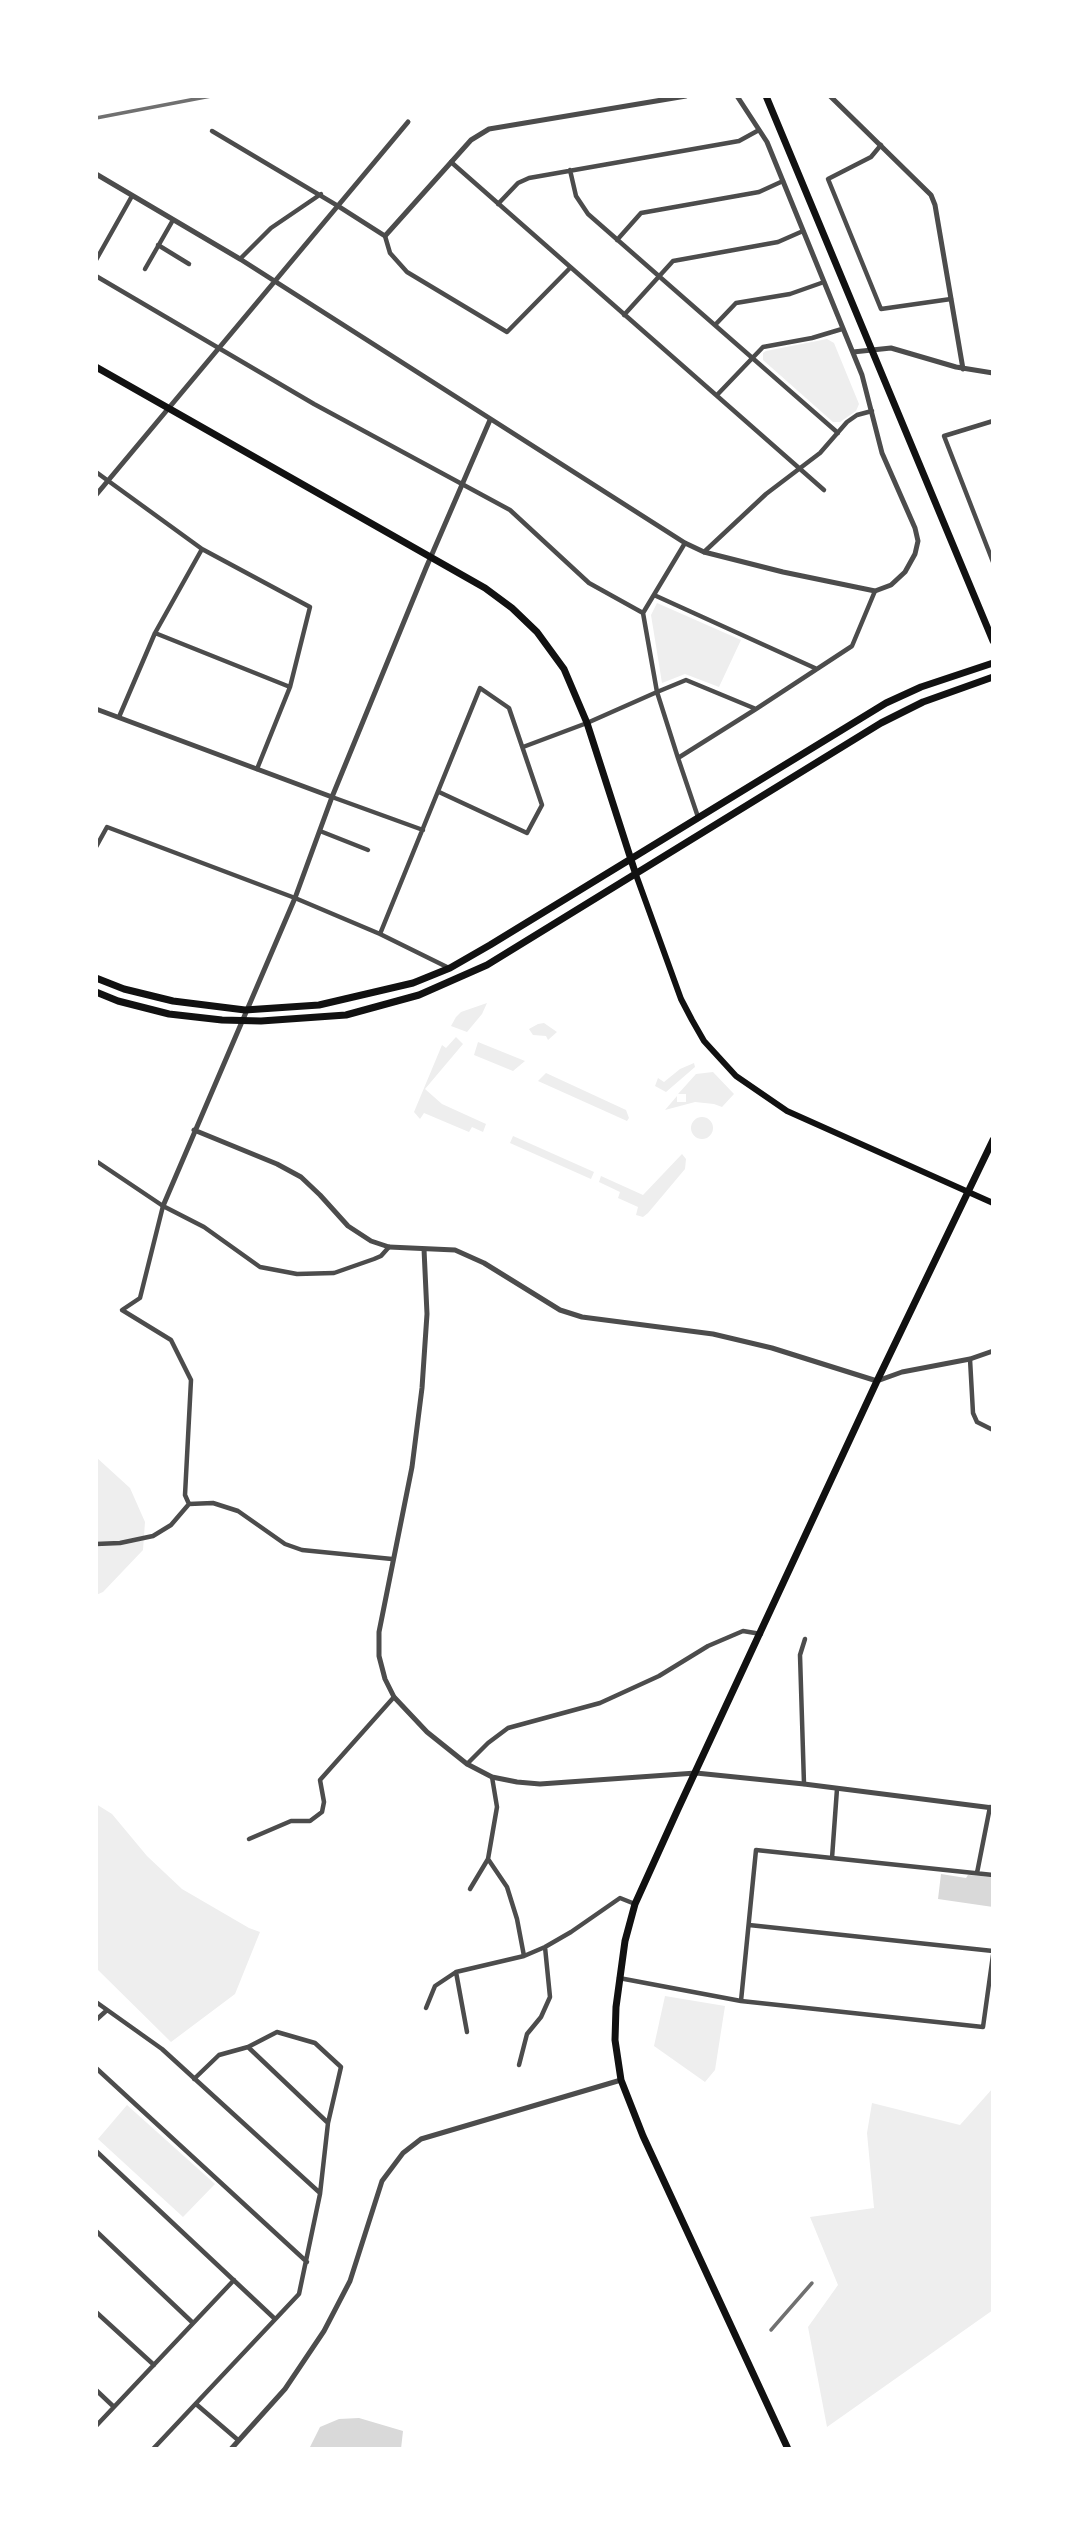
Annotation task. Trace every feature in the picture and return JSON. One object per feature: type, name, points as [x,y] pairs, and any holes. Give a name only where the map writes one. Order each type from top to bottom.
[{"type":"main road","points":[[766,96],[993,641]]},
{"type":"main road","points":[[96,367],[485,588],[512,608],[537,632],[564,669],[587,723],[635,872],[681,999],[705,1041],[727,1067],[754,1090],[787,1111],[993,1203]]},
{"type":"main road","points":[[96,978],[124,989],[173,1001],[245,1010],[319,1005],[413,983],[450,968],[886,703],[921,687],[993,663]]},
{"type":"main road","points":[[96,992],[118,1001],[169,1014],[241,1020],[296,1020],[346,1015],[419,995],[487,965],[881,723],[923,702],[993,677]]},
{"type":"main road","points":[[788,2449],[643,2136],[621,2080],[615,2040],[619,1978],[635,1904],[877,1381],[993,1140]]},
{"type":"street","points":[[385,236],[471,140],[489,129],[685,96]]},
{"type":"street","points":[[96,174],[240,259],[685,543],[704,552],[875,591],[891,585],[905,572],[915,554],[918,541],[915,528],[881,453],[872,411],[853,352],[767,142],[737,96]]},
{"type":"street","points":[[830,96],[931,195],[935,205],[963,369]]},
{"type":"street","points":[[96,495],[408,122]]},
{"type":"street","points":[[498,204],[518,183],[528,178],[739,141],[759,130]]},
{"type":"street","points":[[212,131],[321,194],[385,236],[390,253],[407,272],[507,332],[570,268]]},
{"type":"street","points":[[881,145],[871,157],[828,179],[881,309],[951,299]]},
{"type":"street","points":[[451,162],[824,490]]},
{"type":"street","points":[[570,170],[580,204],[617,240],[838,433]]},
{"type":"street","points":[[617,240],[641,213],[759,192],[783,181]]},
{"type":"street","points":[[240,259],[271,228],[321,194]]},
{"type":"street","points":[[96,260],[132,196]]},
{"type":"street","points":[[145,269],[173,220]]},
{"type":"street","points":[[625,316],[673,261],[778,242],[803,231]]},
{"type":"street","points":[[158,245],[189,264]]},
{"type":"street","points":[[96,276],[314,404],[510,510],[589,583],[643,613]]},
{"type":"street","points":[[715,325],[736,303],[790,294],[824,282]]},
{"type":"street","points":[[717,395],[763,347],[842,329]]},
{"type":"street","points":[[853,352],[891,348],[963,369],[993,373]]},
{"type":"street","points":[[704,552],[766,494],[820,453],[857,415],[872,411]]},
{"type":"street","points":[[189,1504],[185,1495],[191,1380],[171,1340],[122,1310],[140,1298],[163,1206],[295,898],[332,797],[430,557],[490,420]]},
{"type":"street","points":[[993,421],[944,436],[993,562]]},
{"type":"street","points":[[96,472],[202,549],[310,607],[290,687],[257,769]]},
{"type":"street","points":[[685,543],[643,613],[657,692],[698,817]]},
{"type":"street","points":[[119,717],[155,633],[202,549]]},
{"type":"street","points":[[678,758],[852,646],[875,591]]},
{"type":"street","points":[[654,595],[817,669]]},
{"type":"street","points":[[155,633],[290,687]]},
{"type":"street","points":[[523,747],[587,723],[686,680],[756,709]]},
{"type":"street","points":[[380,934],[480,688],[509,708],[542,804],[527,833],[439,792]]},
{"type":"street","points":[[96,709],[423,830]]},
{"type":"street","points":[[96,847],[107,827],[295,898],[380,934],[450,968]]},
{"type":"street","points":[[320,831],[368,850]]},
{"type":"street","points":[[194,1130],[277,1164],[301,1177],[348,1226],[371,1241],[389,1247],[455,1250],[470,1255],[560,1310],[582,1317],[713,1334],[877,1381],[902,1372],[970,1359],[993,1350]]},
{"type":"street","points":[[96,1161],[163,1206],[204,1227],[260,1267],[279,1272],[334,1273],[381,1256],[389,1247]]},
{"type":"street","points":[[424,1250],[427,1314],[422,1388],[412,1467],[379,1632],[379,1656],[385,1679],[394,1697],[427,1732],[467,1764],[492,1777],[540,1784],[696,1773],[991,1807],[977,1873]]},
{"type":"street","points":[[970,1359],[973,1413],[977,1422],[993,1430]]},
{"type":"street","points":[[96,1544],[121,1543],[153,1536],[171,1525],[189,1504],[213,1503],[238,1511],[285,1544],[302,1549],[392,1559]]},
{"type":"street","points":[[467,1764],[508,1728],[600,1703],[659,1676],[708,1646],[743,1631],[761,1634]]},
{"type":"street","points":[[804,1784],[800,1655],[805,1639]]},
{"type":"street","points":[[249,1839],[291,1821],[310,1821],[322,1812],[324,1802],[320,1780],[394,1697]]},
{"type":"street","points":[[470,1889],[488,1859],[497,1807],[492,1777]]},
{"type":"street","points":[[832,1858],[837,1789]]},
{"type":"street","points":[[741,2001],[755,1850],[993,1875]]},
{"type":"street","points":[[488,1859],[507,1887],[524,1956]]},
{"type":"street","points":[[426,2008],[435,1986],[456,1972],[524,1956],[545,1947],[571,1933],[620,1898],[635,1904]]},
{"type":"street","points":[[619,1978],[741,2001],[983,2027],[993,1953],[748,1925]]},
{"type":"street","points":[[519,2065],[527,2034],[541,2017],[550,1997],[545,1947]]},
{"type":"street","points":[[456,1972],[467,2032]]},
{"type":"street","points":[[96,2002],[162,2049],[320,2194]]},
{"type":"street","points":[[96,2020],[106,2010]]},
{"type":"street","points":[[153,2449],[299,2294],[320,2194],[328,2123],[341,2067],[315,2043],[277,2032],[247,2047],[219,2055],[194,2079]]},
{"type":"street","points":[[247,2047],[328,2123]]},
{"type":"street","points":[[96,2067],[307,2262]]},
{"type":"street","points":[[231,2449],[285,2389],[324,2330],[350,2281],[382,2182],[402,2153],[421,2139],[621,2080]]},
{"type":"street","points":[[96,2151],[275,2319]]},
{"type":"street","points":[[96,2231],[193,2323]]},
{"type":"street","points":[[96,2426],[234,2280]]},
{"type":"street","points":[[96,2312],[154,2365]]},
{"type":"street","points":[[96,2390],[114,2407]]},
{"type":"street","points":[[196,2404],[238,2440]]},
{"type":"shaded area","points":[[827,339],[834,343],[859,404],[856,411],[840,422],[833,422],[763,360],[763,353],[766,351]]},
{"type":"shaded area","points":[[657,603],[741,640],[719,687],[685,674],[662,683],[651,615]]},
{"type":"shaded area","points":[[487,1003],[482,1014],[467,1032],[451,1026],[461,1012]]},
{"type":"shaded area","points":[[544,1023],[557,1032],[548,1040],[546,1036],[533,1035],[529,1029]]},
{"type":"shaded area","points":[[456,1037],[463,1044],[425,1089],[442,1104],[486,1124],[483,1132],[472,1127],[469,1132],[424,1113],[420,1119],[414,1112],[442,1045],[446,1048]]},
{"type":"shaded area","points":[[478,1042],[525,1061],[513,1071],[474,1055]]},
{"type":"shaded area","points":[[694,1063],[695,1067],[666,1092],[655,1086],[658,1078],[664,1082],[680,1069]]},
{"type":"shaded area","points":[[713,1072],[734,1094],[722,1107],[695,1102],[665,1110],[677,1096],[677,1102],[686,1102],[686,1094],[678,1094],[696,1074]]},
{"type":"shaded area","points":[[546,1073],[626,1110],[629,1118],[627,1121],[538,1081]]},
{"type":"shaded area","points":[[702,1117],[710,1120],[713,1128],[710,1136],[702,1139],[694,1136],[691,1128],[694,1120]]},
{"type":"shaded area","points":[[513,1136],[594,1172],[591,1179],[510,1143]]},
{"type":"shaded area","points":[[682,1154],[686,1159],[685,1169],[643,1217],[636,1215],[638,1207],[618,1198],[620,1192],[599,1182],[601,1176],[643,1195]]},
{"type":"shaded area","points":[[96,1457],[130,1488],[145,1522],[143,1550],[103,1592],[96,1595]]},
{"type":"shaded area","points":[[96,1804],[112,1814],[147,1856],[182,1889],[260,1932],[235,1994],[171,2042],[96,1968]]},
{"type":"shaded area","points":[[941,1874],[966,1878],[968,1875],[993,1877],[993,1907],[938,1899]]},
{"type":"shaded area","points":[[665,1996],[725,2006],[715,2070],[705,2082],[654,2046]]},
{"type":"shaded area","points":[[993,2088],[993,2310],[827,2427],[808,2327],[838,2285],[810,2217],[874,2208],[867,2133],[872,2103],[960,2125]]},
{"type":"shaded area","points":[[127,2105],[215,2184],[183,2217],[98,2139]]},
{"type":"shaded area","points":[[359,2418],[403,2431],[401,2449],[307,2449],[320,2427],[339,2419]]},
{"type":"railway","points":[[96,118],[211,96]]},
{"type":"railway","points":[[771,2330],[812,2283]]}]
